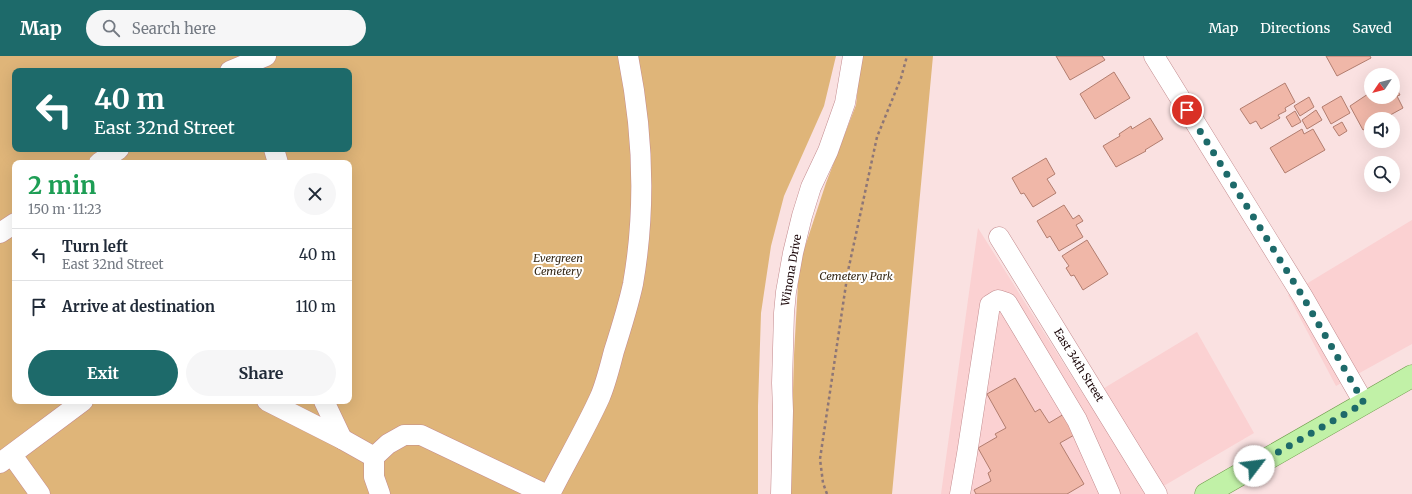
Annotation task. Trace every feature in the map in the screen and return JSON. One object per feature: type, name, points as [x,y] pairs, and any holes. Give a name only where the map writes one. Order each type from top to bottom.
[{"type":"main road","points":[[1206,494],[1230,488],[1364,403],[1412,376]]},
{"type":"street","points":[[230,67],[266,56]]},
{"type":"street","points":[[550,494],[600,396],[622,326],[632,285],[638,246],[641,195],[640,147],[634,88],[628,56]]},
{"type":"street","name":"Winona Drive","points":[[781,494],[783,411],[782,383],[786,292],[802,216],[817,172],[828,151],[845,103],[853,56]]},
{"type":"street","points":[[1154,56],[1303,297],[1364,403]]},
{"type":"street","points":[[103,160],[115,152]]},
{"type":"street","points":[[0,233],[12,225]]},
{"type":"street","name":"East 34th Street","points":[[1000,237],[1157,494]]},
{"type":"street","points":[[960,494],[990,305],[998,300],[1007,303],[1077,420],[1110,494]]},
{"type":"street","points":[[40,494],[6,459],[79,404]]},
{"type":"street","points":[[273,404],[374,457]]},
{"type":"street","points":[[325,404],[342,439]]},
{"type":"street","points":[[380,494],[374,477],[374,457],[388,444],[404,435],[421,435],[545,494]]},
{"type":"path","points":[[827,494],[823,483],[820,459],[848,271],[878,136],[901,78],[907,56]]},
{"type":"shaded area","points":[[1412,220],[1412,344],[1336,386],[1288,295]]},
{"type":"shaded area","points":[[978,228],[1086,399],[1197,332],[1254,433],[1150,494],[941,494]]},
{"type":"green space","name":"Evergreen Cemetery","points":[[0,56],[836,56],[824,106],[784,196],[771,246],[761,313],[758,406],[758,494],[0,494]]},
{"type":"green space","name":"Cemetery Park","points":[[861,56],[933,56],[892,494],[790,494],[794,355],[799,265],[826,183],[856,105]]},
{"type":"building","points":[[1056,56],[1102,56],[1105,60],[1070,80]]},
{"type":"building","points":[[1326,56],[1370,56],[1371,58],[1337,76]]},
{"type":"building","points":[[1114,72],[1130,98],[1095,119],[1080,94]]},
{"type":"building","points":[[1285,83],[1295,102],[1285,108],[1286,111],[1278,115],[1280,118],[1261,129],[1256,121],[1250,124],[1240,109]]},
{"type":"building","points":[[1341,96],[1350,113],[1331,124],[1322,107]]},
{"type":"building","points":[[1309,97],[1314,107],[1300,116],[1294,106]]},
{"type":"building","points":[[1364,97],[1364,104],[1400,104],[1400,102],[1403,108],[1396,112],[1364,112],[1363,130],[1350,106]]},
{"type":"building","points":[[1316,110],[1322,120],[1307,129],[1302,120]]},
{"type":"building","points":[[1295,111],[1301,122],[1292,127],[1286,117]]},
{"type":"building","points":[[1150,118],[1163,139],[1145,150],[1146,151],[1116,167],[1103,146],[1120,136],[1119,134],[1131,126],[1132,129]]},
{"type":"building","points":[[1342,122],[1347,131],[1339,136],[1333,127]]},
{"type":"building","points":[[1302,129],[1304,134],[1313,129],[1325,150],[1285,173],[1270,148]]},
{"type":"building","points":[[1046,158],[1055,174],[1047,179],[1056,193],[1033,207],[1024,193],[1021,194],[1012,178]]},
{"type":"building","points":[[1064,205],[1073,219],[1079,215],[1083,221],[1076,225],[1083,237],[1059,251],[1050,236],[1047,238],[1037,221]]},
{"type":"building","points":[[1087,240],[1108,274],[1083,290],[1074,275],[1071,276],[1066,268],[1069,266],[1062,256]]},
{"type":"building","points":[[1015,378],[1035,412],[1040,409],[1049,423],[1064,414],[1076,434],[1060,443],[1084,484],[1067,494],[976,494],[974,490],[991,481],[988,473],[991,471],[978,448],[997,437],[995,434],[1006,428],[987,394]]},
{"type":"route","points":[[1187,110],[1303,297],[1364,403],[1254,466]]}]
